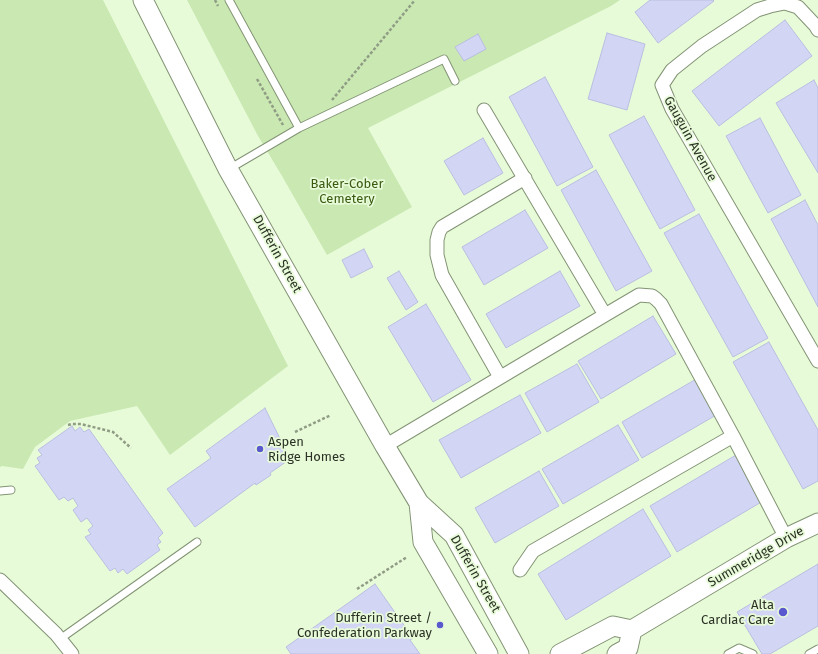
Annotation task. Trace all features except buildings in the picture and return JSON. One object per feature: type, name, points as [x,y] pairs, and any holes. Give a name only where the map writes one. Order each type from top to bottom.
[{"type":"main road","name":"Dufferin Street","points":[[143,0],[228,169],[385,446],[419,503],[454,535],[519,654]]},
{"type":"main road","name":"Dufferin Street","points":[[419,503],[423,542],[488,654]]},
{"type":"main road","name":"Summeridge Drive","points":[[632,630],[786,538],[818,523]]},
{"type":"main road","points":[[560,654],[613,626],[632,630],[628,648],[617,654]]},
{"type":"street","name":"Gauguin Avenue","points":[[818,30],[798,7],[774,3],[757,10],[702,46],[672,70],[662,85],[672,110],[814,344],[818,361]]},
{"type":"street","points":[[484,110],[605,315]]},
{"type":"street","points":[[500,377],[442,275],[437,255],[437,240],[442,227],[525,178]]},
{"type":"street","points":[[385,446],[639,295],[652,296],[661,304],[733,436],[786,538]]},
{"type":"street","points":[[520,570],[533,551],[733,436]]},
{"type":"street","points":[[0,580],[60,639],[72,654]]},
{"type":"lane","points":[[229,0],[299,128]]},
{"type":"lane","points":[[228,169],[299,128],[444,59],[455,81]]},
{"type":"lane","points":[[0,491],[11,490]]},
{"type":"lane","points":[[60,639],[197,542]]},
{"type":"lane","points":[[728,654],[738,648],[753,654]]},
{"type":"lane","points":[[809,654],[818,649]]},
{"type":"path","points":[[315,120],[415,0]]},
{"type":"path","points":[[295,432],[331,415]]},
{"type":"path","points":[[68,425],[81,424],[113,432],[131,448]]},
{"type":"path","points":[[357,589],[407,557]]},
{"type":"green space","points":[[0,0],[103,0],[288,366],[170,455],[137,406],[70,421],[35,447],[23,469],[0,467]]},
{"type":"green space","name":"Baker-Cober Cemetery","points":[[187,0],[620,0],[611,6],[368,128],[412,207],[327,255],[258,136]]},
{"type":"place","name":"Aspen Ridge Homes","points":[[260,449]]},
{"type":"place","name":"Alta Cardiac Care","points":[[783,612]]},
{"type":"place","name":"Dufferin Street / Confederation Parkway","points":[[440,625]]}]
